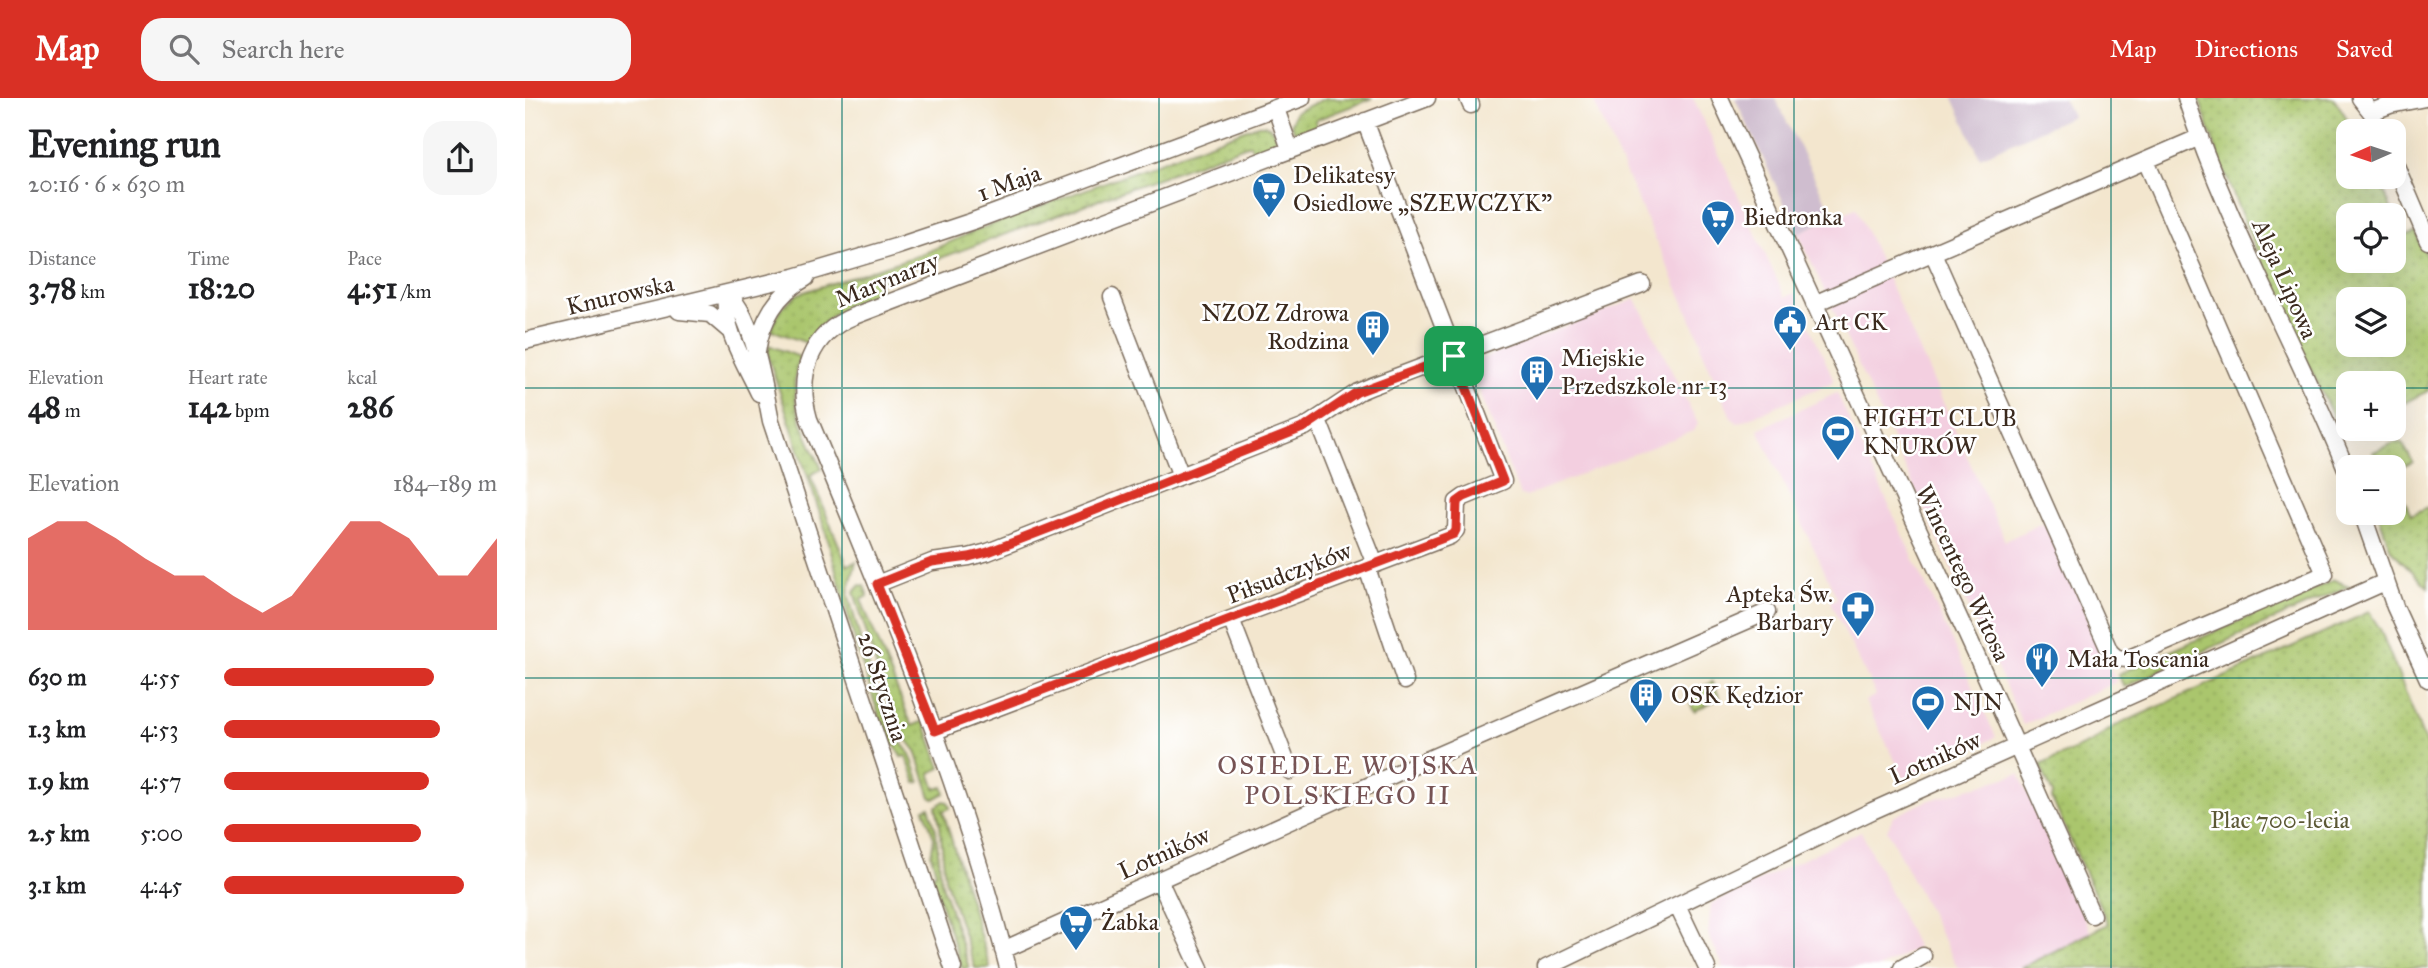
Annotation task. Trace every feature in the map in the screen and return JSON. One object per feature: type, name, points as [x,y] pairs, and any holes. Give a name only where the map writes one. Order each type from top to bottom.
[{"type":"street","name":"1 Maja","points":[[726,294],[831,266],[973,221],[1302,98]]},
{"type":"street","name":"Marynarzy","points":[[1008,968],[958,794],[806,408],[803,387],[806,369],[816,348],[827,331],[854,316],[1427,98]]},
{"type":"street","name":"Wincentego Witosa","points":[[1720,98],[2092,915]]},
{"type":"street","name":"Aleja Lipowa","points":[[2186,98],[2255,269],[2340,455]]},
{"type":"street","points":[[2360,98],[2375,119]]},
{"type":"street","points":[[2371,111],[2390,104],[2425,98]]},
{"type":"street","points":[[1276,109],[1290,149]]},
{"type":"street","name":"Piłsudczyków","points":[[935,731],[1454,534],[1457,502],[1503,481],[1365,121]]},
{"type":"street","points":[[1814,304],[2200,137]]},
{"type":"street","points":[[1933,253],[2110,652],[2117,658],[2127,659],[2325,574],[2146,161]]},
{"type":"street","points":[[2406,189],[2428,241]]},
{"type":"street","points":[[757,355],[759,337],[766,318],[782,295],[799,282],[831,266]]},
{"type":"street","points":[[877,584],[932,562],[988,552],[1305,427],[1357,392],[1642,284]]},
{"type":"street","name":"Knurowska","points":[[525,341],[726,294]]},
{"type":"street","name":"26 Stycznia","points":[[771,421],[757,355],[739,304],[726,294],[726,320],[771,421],[953,968]]},
{"type":"street","points":[[1112,297],[1181,476]]},
{"type":"street","points":[[642,314],[704,312],[716,317],[732,333]]},
{"type":"street","points":[[1318,420],[1371,566],[1405,681]]},
{"type":"street","points":[[2366,525],[2385,582],[2428,679]]},
{"type":"street","name":"Lotników","points":[[1546,968],[1872,811],[2385,582]]},
{"type":"street","name":"Lotników","points":[[1003,950],[1767,612]]},
{"type":"street","points":[[1231,619],[1290,771]]},
{"type":"street","points":[[1159,880],[1199,968]]},
{"type":"street","points":[[1677,905],[1707,968]]},
{"type":"street","points":[[1902,968],[1923,956]]},
{"type":"shaded area","points":[[1592,98],[1693,98],[1785,297],[1795,293],[1833,382],[1737,423],[1731,417],[1700,345],[1702,343]]},
{"type":"shaded area","points":[[1735,98],[1775,98],[1834,217],[1798,233]]},
{"type":"shaded area","points":[[1953,98],[2063,98],[2072,116],[1980,157]]},
{"type":"shaded area","points":[[1856,208],[2005,541],[2042,523],[2049,526],[2116,682],[2023,725],[1798,233]]},
{"type":"shaded area","points":[[1636,299],[1698,424],[1693,431],[1526,496],[1520,495],[1469,364]]},
{"type":"shaded area","points":[[1837,393],[1996,737],[1905,780],[1865,701],[1876,695],[1830,602],[1837,598],[1758,429]]},
{"type":"shaded area","points":[[2019,774],[2091,933],[2021,968],[1958,968],[1887,830],[1893,817],[1927,801]]},
{"type":"shaded area","points":[[1861,831],[1917,948],[1879,968],[1724,968],[1708,934],[1711,904]]},
{"type":"green space","points":[[1326,98],[1373,98],[1315,120],[1318,132],[1306,135],[1297,133],[1291,126],[1295,112]]},
{"type":"green space","points":[[2199,98],[2334,98],[2347,119],[2336,119],[2336,189],[2383,189],[2389,203],[2336,203],[2336,273],[2406,273],[2406,236],[2416,232],[2428,259],[2428,391],[2406,402],[2406,371],[2336,371],[2336,423],[2264,268],[2229,184]]},
{"type":"green space","points":[[1258,125],[1271,128],[1276,140],[1270,149],[1255,156],[1250,144],[878,281],[881,292],[839,310],[822,324],[807,343],[771,330],[781,308],[798,294],[923,254],[977,230]]},
{"type":"green space","points":[[768,345],[800,357],[794,386],[796,401],[804,428],[822,469],[810,475],[847,565],[856,562],[848,593],[862,646],[888,726],[910,754],[920,782],[916,783],[906,756],[901,757],[884,731],[856,645],[825,529],[769,359]]},
{"type":"green space","points":[[2396,442],[2402,443],[2413,462],[2406,465],[2406,455],[2374,455],[2373,452]]},
{"type":"green space","points":[[2406,503],[2411,515],[2428,507],[2428,587],[2391,550],[2382,525],[2406,525]]},
{"type":"green space","points":[[2334,580],[2349,586],[2124,687],[2118,674]]},
{"type":"green space","points":[[860,585],[864,586],[868,596],[861,600],[912,726],[924,721],[941,768],[930,773],[936,789],[943,787],[945,793],[934,799],[931,797],[916,751],[892,718],[854,592]]},
{"type":"green space","name":"Plac 700-lecia","points":[[2369,612],[2380,629],[2428,749],[2428,968],[2021,968],[2108,924],[2052,799],[2053,794],[2040,765],[2092,742],[2113,727]]},
{"type":"green space","points":[[1712,682],[1720,698],[1694,711],[1686,695]]},
{"type":"green space","points":[[944,801],[948,802],[950,808],[943,811],[990,968],[975,968],[945,879],[936,807]]},
{"type":"green space","points":[[929,807],[936,830],[941,881],[969,968],[962,968],[933,880],[932,875],[936,872],[931,855],[934,838],[924,809]]},
{"type":"place","name":"Delikatesy Osiedlowe „SZEWCZYK”","points":[[1269,219]]},
{"type":"place","name":"Biedronka","points":[[1718,247]]},
{"type":"place","name":"Art CK","points":[[1790,352]]},
{"type":"place","name":"NZOZ Zdrowa Rodzina","points":[[1373,357]]},
{"type":"place","name":"Miejskie Przedszkole nr 13","points":[[1537,402]]},
{"type":"place","name":"FIGHT CLUB KNURÓW","points":[[1838,462]]},
{"type":"place","name":"Apteka Św. Barbary","points":[[1858,638]]},
{"type":"place","name":"Mała Toscania","points":[[2042,689]]},
{"type":"place","name":"OSK Kędzior","points":[[1646,725]]},
{"type":"place","name":"NJN","points":[[1928,732]]},
{"type":"place","name":"Żabka","points":[[1076,952]]},
{"type":"district","name":"OSIEDLE WOJSKA POLSKIEGO II","points":[[1348,780]]},
{"type":"route","points":[[1454,356],[1503,481],[1457,502],[1454,534],[935,731],[877,584],[932,562],[988,552],[1063,523],[1305,427],[1357,392],[1454,356]]}]
